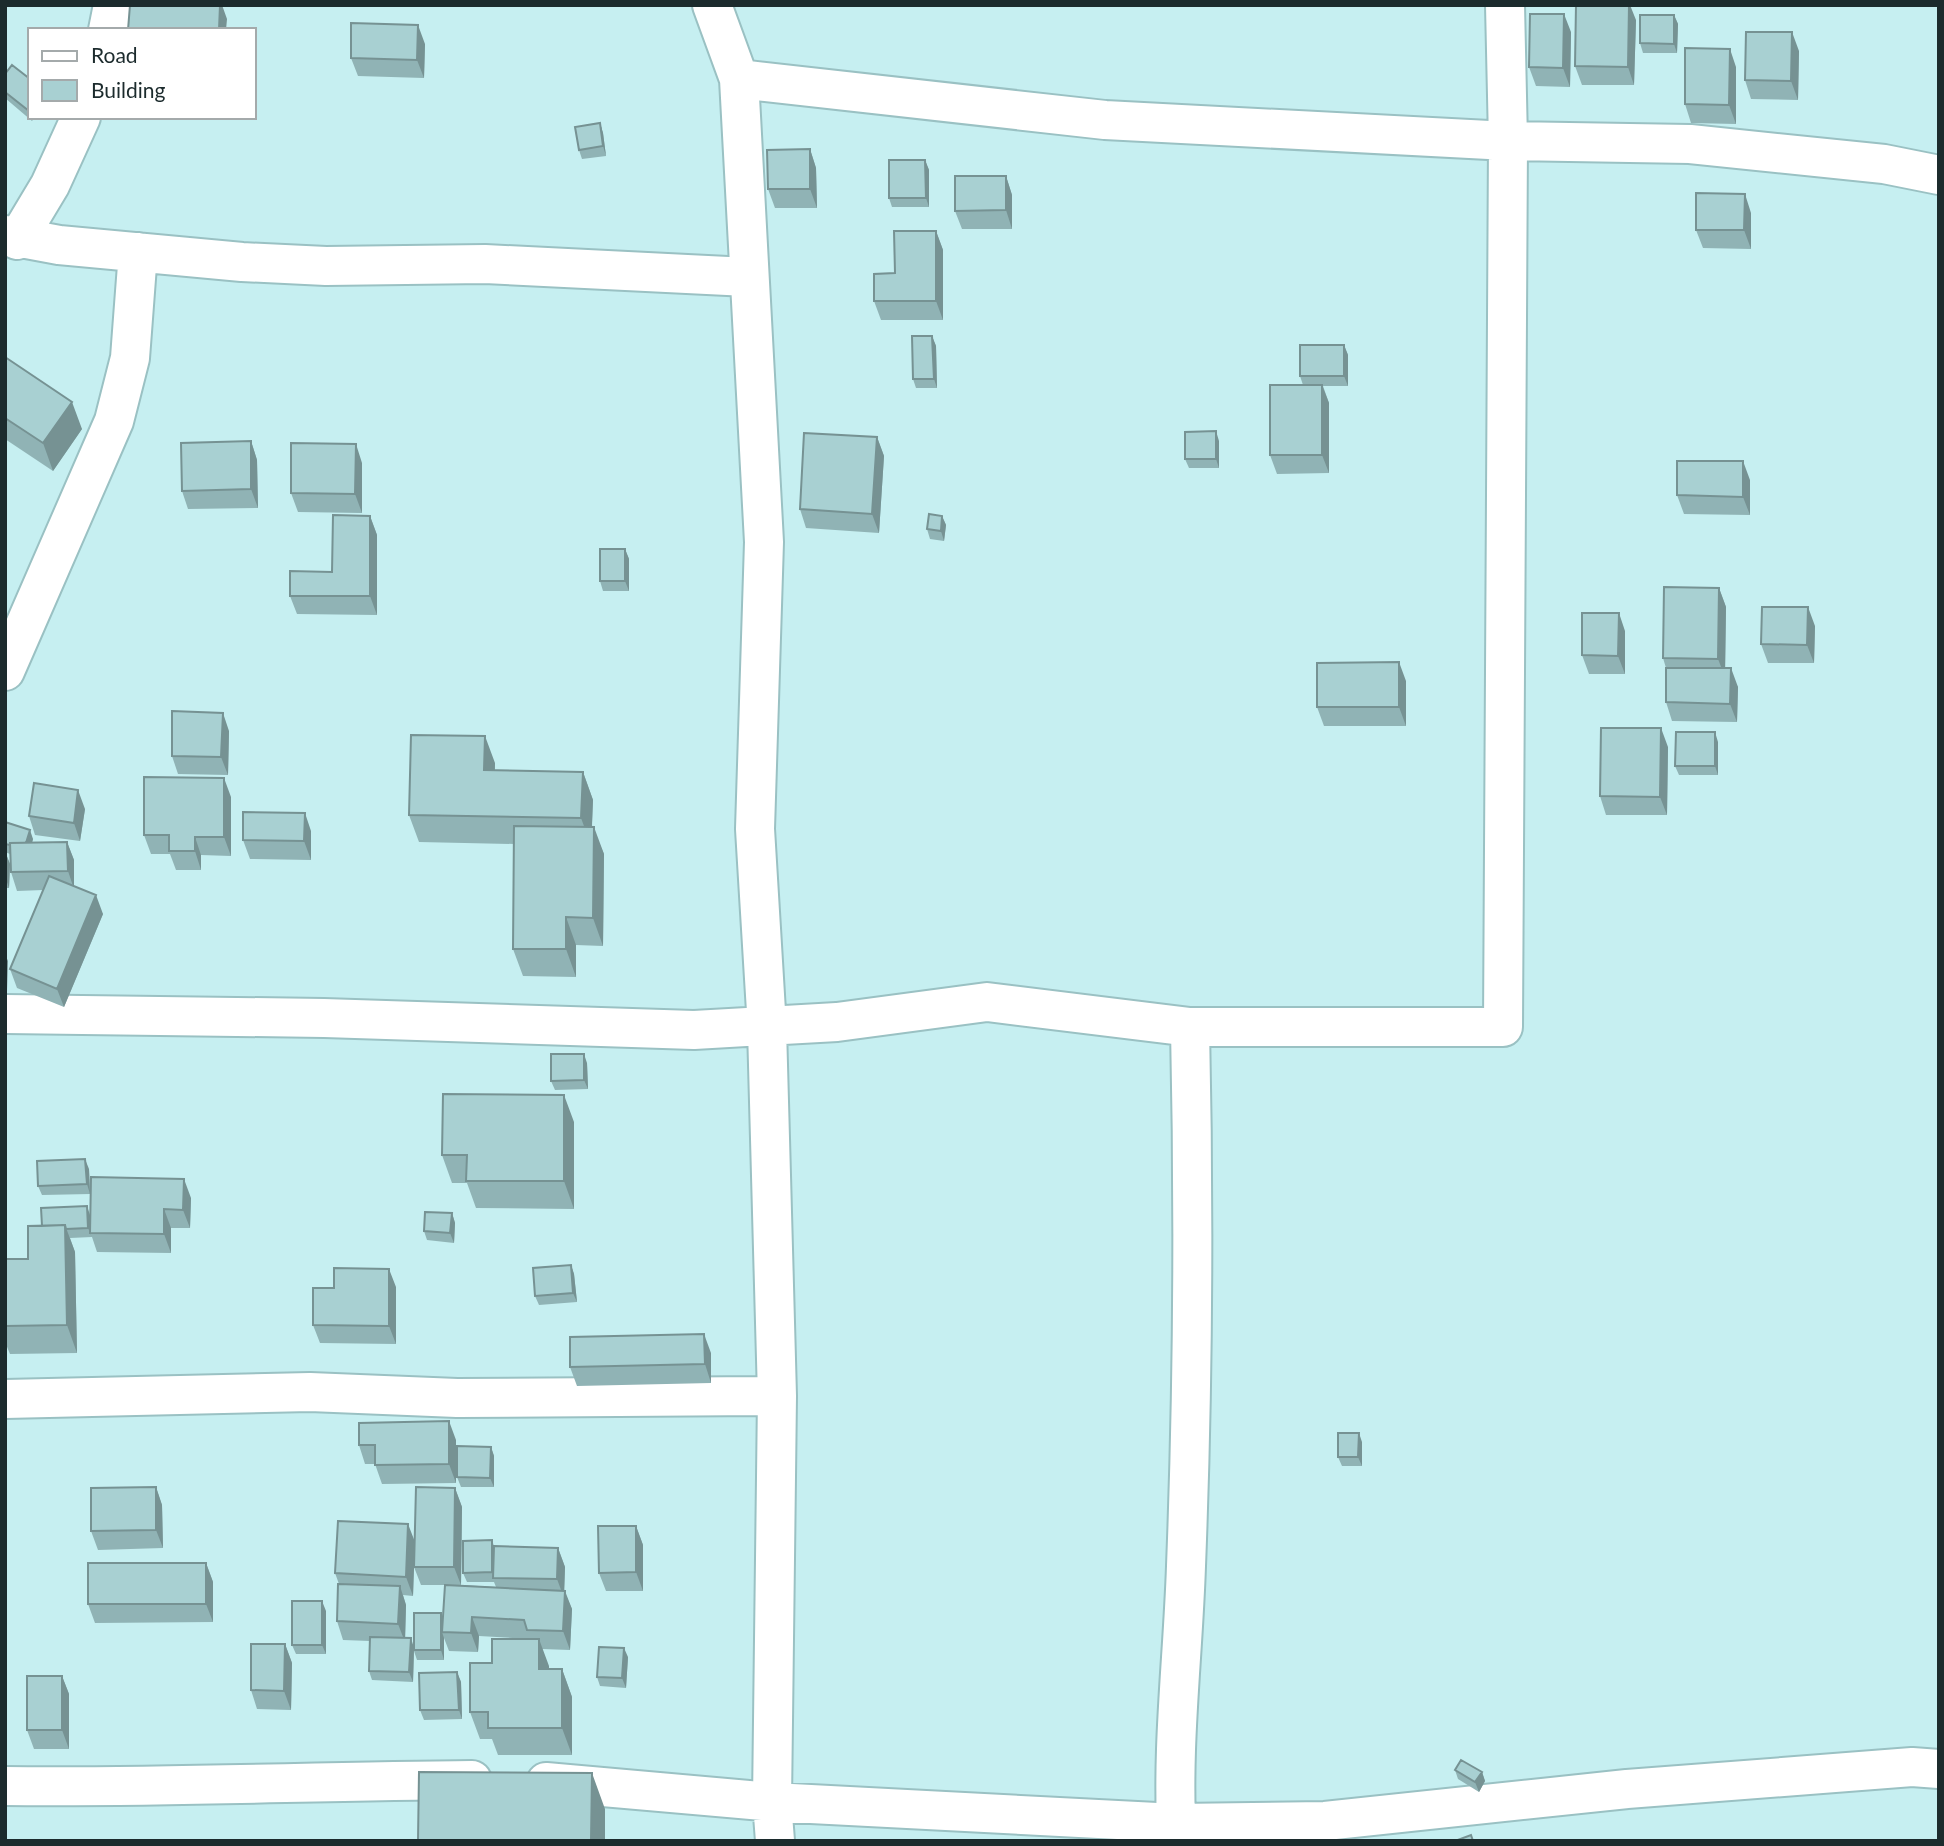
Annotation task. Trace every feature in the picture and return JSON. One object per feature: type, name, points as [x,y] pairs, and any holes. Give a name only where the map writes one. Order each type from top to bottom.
[{"type":"street","points":[[108,28],[113,5]]},
{"type":"street","points":[[712,5],[739,79],[764,542],[755,829],[767,1028],[777,1396],[772,1802],[775,1841]]},
{"type":"street","points":[[5,1014],[324,1018],[694,1030],[767,1028],[987,1002],[1190,1027],[1503,1027],[1508,141],[1505,5]]},
{"type":"street","points":[[739,79],[1105,120],[1508,141],[1690,144],[1884,164],[1939,175]]},
{"type":"street","points":[[80,119],[50,185],[11,238],[138,253],[326,266],[485,264],[748,277]]},
{"type":"street","points":[[5,671],[114,421],[130,358],[138,253]]},
{"type":"street","points":[[1176,1832],[1175,1727],[1186,1568],[1194,1212],[1190,1027]]},
{"type":"street","points":[[5,1399],[310,1392],[457,1398],[777,1396]]},
{"type":"street","points":[[5,1786],[111,1787],[311,1781],[524,1780],[772,1802],[1176,1832],[1325,1821],[1627,1789],[1912,1768],[1939,1769]]},
{"type":"building","points":[[130,5],[220,5],[219,28],[128,28]]},
{"type":"building","points":[[1576,5],[1629,5],[1628,67],[1575,66]]},
{"type":"building","points":[[1530,14],[1564,14],[1563,68],[1529,67]]},
{"type":"building","points":[[1640,15],[1674,15],[1674,44],[1640,43]]},
{"type":"building","points":[[351,23],[418,25],[417,60],[351,58]]},
{"type":"building","points":[[1746,32],[1792,32],[1791,81],[1745,80]]},
{"type":"building","points":[[1685,48],[1730,49],[1729,105],[1685,104]]},
{"type":"building","points":[[12,65],[28,77],[28,110],[5,92],[5,74]]},
{"type":"building","points":[[600,123],[603,146],[579,150],[575,127]]},
{"type":"building","points":[[810,149],[810,189],[768,189],[767,150]]},
{"type":"building","points":[[889,160],[925,160],[926,198],[889,198]]},
{"type":"building","points":[[955,176],[1006,176],[1006,210],[955,211]]},
{"type":"building","points":[[1696,193],[1745,194],[1744,230],[1696,230]]},
{"type":"building","points":[[894,231],[936,231],[936,301],[874,301],[874,274],[895,273]]},
{"type":"building","points":[[912,336],[932,336],[934,379],[913,379]]},
{"type":"building","points":[[1300,345],[1344,345],[1344,376],[1300,376]]},
{"type":"building","points":[[5,357],[72,402],[43,443],[5,418]]},
{"type":"building","points":[[1270,385],[1322,385],[1322,455],[1270,455]]},
{"type":"building","points":[[1216,431],[1216,459],[1185,459],[1185,432]]},
{"type":"building","points":[[804,433],[877,437],[872,514],[800,509]]},
{"type":"building","points":[[251,441],[251,489],[182,491],[181,443]]},
{"type":"building","points":[[291,443],[356,444],[355,494],[291,493]]},
{"type":"building","points":[[1677,461],[1743,461],[1743,497],[1677,495]]},
{"type":"building","points":[[929,514],[942,516],[941,531],[927,529]]},
{"type":"building","points":[[333,515],[370,516],[370,596],[290,596],[290,571],[332,572]]},
{"type":"building","points":[[600,549],[625,549],[625,581],[600,581]]},
{"type":"building","points":[[1664,587],[1719,588],[1718,659],[1663,658]]},
{"type":"building","points":[[1762,607],[1808,607],[1807,645],[1761,644]]},
{"type":"building","points":[[1582,613],[1619,613],[1618,656],[1582,655]]},
{"type":"building","points":[[1399,662],[1399,707],[1317,707],[1317,663]]},
{"type":"building","points":[[1666,668],[1731,668],[1730,704],[1666,702]]},
{"type":"building","points":[[172,711],[223,713],[221,757],[172,756]]},
{"type":"building","points":[[1601,728],[1661,728],[1660,797],[1600,796]]},
{"type":"building","points":[[1676,732],[1715,732],[1715,766],[1675,766]]},
{"type":"building","points":[[411,735],[485,736],[484,770],[583,772],[581,818],[409,815]]},
{"type":"building","points":[[144,777],[224,778],[224,837],[195,837],[195,851],[169,851],[169,835],[144,835]]},
{"type":"building","points":[[34,783],[78,790],[74,823],[29,816]]},
{"type":"building","points":[[243,812],[305,813],[304,841],[243,840]]},
{"type":"building","points":[[5,822],[30,830],[26,843],[5,844]]},
{"type":"building","points":[[514,826],[594,827],[593,918],[566,917],[566,949],[513,949]]},
{"type":"building","points":[[67,842],[68,871],[11,872],[10,843]]},
{"type":"building","points":[[49,876],[96,895],[57,989],[10,969]]},
{"type":"building","points":[[551,1054],[584,1054],[584,1080],[551,1081]]},
{"type":"building","points":[[443,1094],[564,1095],[564,1181],[466,1181],[467,1155],[442,1155]]},
{"type":"building","points":[[85,1159],[87,1184],[38,1186],[37,1161]]},
{"type":"building","points":[[91,1177],[184,1179],[183,1210],[164,1209],[164,1234],[90,1233]]},
{"type":"building","points":[[87,1206],[88,1228],[42,1226],[41,1208]]},
{"type":"building","points":[[425,1212],[452,1213],[450,1233],[424,1231]]},
{"type":"building","points":[[65,1225],[67,1325],[5,1326],[5,1259],[28,1259],[28,1226]]},
{"type":"building","points":[[571,1265],[573,1293],[535,1296],[533,1268]]},
{"type":"building","points":[[334,1268],[389,1269],[389,1326],[313,1325],[313,1288],[334,1288]]},
{"type":"building","points":[[704,1334],[705,1364],[570,1367],[570,1337]]},
{"type":"building","points":[[449,1421],[449,1464],[375,1465],[375,1445],[359,1445],[359,1423]]},
{"type":"building","points":[[1338,1433],[1359,1433],[1358,1457],[1338,1457]]},
{"type":"building","points":[[457,1446],[491,1447],[490,1478],[457,1477]]},
{"type":"building","points":[[156,1487],[156,1530],[91,1531],[91,1488]]},
{"type":"building","points":[[416,1487],[455,1488],[454,1567],[414,1567]]},
{"type":"building","points":[[338,1521],[408,1524],[406,1577],[335,1573]]},
{"type":"building","points":[[598,1526],[636,1526],[636,1572],[599,1573]]},
{"type":"building","points":[[492,1540],[492,1572],[463,1573],[463,1541]]},
{"type":"building","points":[[494,1546],[558,1548],[557,1579],[493,1578]]},
{"type":"building","points":[[88,1563],[206,1563],[206,1604],[88,1604]]},
{"type":"building","points":[[338,1584],[400,1586],[398,1624],[337,1621]]},
{"type":"building","points":[[445,1585],[565,1591],[563,1631],[527,1630],[524,1620],[472,1617],[471,1633],[442,1632]]},
{"type":"building","points":[[292,1601],[322,1601],[322,1645],[292,1645]]},
{"type":"building","points":[[414,1613],[441,1613],[441,1650],[414,1650]]},
{"type":"building","points":[[370,1637],[411,1638],[409,1672],[369,1671]]},
{"type":"building","points":[[492,1639],[539,1639],[539,1669],[562,1669],[562,1728],[488,1728],[488,1712],[470,1712],[470,1663],[492,1663]]},
{"type":"building","points":[[251,1644],[285,1644],[284,1691],[251,1690]]},
{"type":"building","points":[[599,1647],[624,1648],[622,1678],[597,1677]]},
{"type":"building","points":[[457,1672],[459,1710],[420,1710],[419,1673]]},
{"type":"building","points":[[27,1676],[62,1676],[62,1730],[27,1730]]},
{"type":"building","points":[[1461,1760],[1482,1772],[1475,1782],[1455,1770]]},
{"type":"building","points":[[419,1772],[592,1773],[591,1841],[418,1841]]},
{"type":"building","points":[[1471,1835],[1473,1841],[1455,1841]]}]
